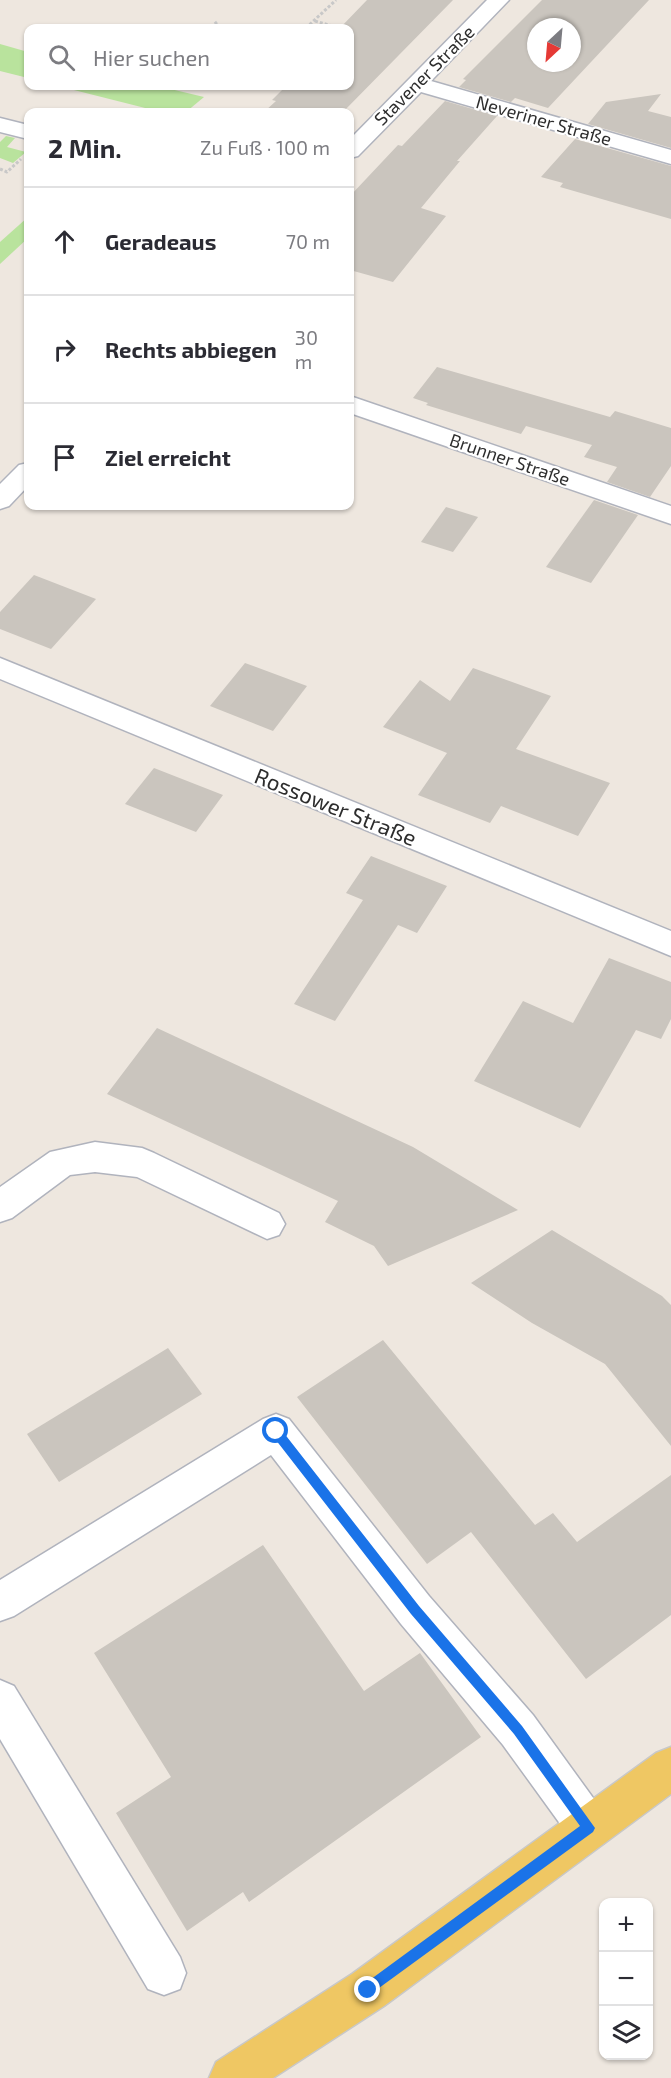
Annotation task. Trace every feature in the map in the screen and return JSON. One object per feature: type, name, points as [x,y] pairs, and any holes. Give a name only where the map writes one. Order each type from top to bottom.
[{"type":"main road","points":[[232,2078],[368,1990],[671,1768]]},
{"type":"street","name":"Stavener Straße","points":[[354,147],[499,0]]},
{"type":"street","name":"Neveriner Straße","points":[[417,84],[671,157]]},
{"type":"street","points":[[0,125],[24,131]]},
{"type":"street","name":"Brunner Straße","points":[[354,405],[671,515]]},
{"type":"street","points":[[0,500],[24,475]]},
{"type":"street","name":"Rossower Straße","points":[[0,668],[671,944]]},
{"type":"street","points":[[0,1207],[62,1162],[95,1157],[142,1162],[267,1224]]},
{"type":"street","points":[[0,1602],[276,1431],[415,1610],[518,1730],[589,1828]]},
{"type":"street","points":[[0,1700],[164,1973]]},
{"type":"path","points":[[311,24],[336,0]]},
{"type":"path","points":[[314,21],[325,24]]},
{"type":"path","points":[[0,170],[7,172],[24,157]]},
{"type":"green space","points":[[0,44],[24,51],[24,77],[0,71]]},
{"type":"green space","points":[[74,90],[175,90],[204,97],[191,108],[145,108]]},
{"type":"green space","points":[[6,136],[15,138],[7,147],[24,151],[24,154],[13,163],[0,158],[0,142]]},
{"type":"green space","points":[[24,221],[24,242],[0,264],[0,242]]},
{"type":"building","points":[[367,0],[453,0],[347,108],[268,108],[276,101],[272,100],[282,90],[354,90],[354,24],[344,24]]},
{"type":"building","points":[[542,0],[649,0],[548,108],[515,98],[511,102],[459,87],[466,80],[463,79]]},
{"type":"building","points":[[661,94],[648,111],[671,117],[671,148],[588,124],[606,102]]},
{"type":"building","points":[[445,101],[497,116],[457,161],[460,161],[421,208],[446,216],[393,282],[354,271],[354,192],[398,145],[402,146]]},
{"type":"building","points":[[575,139],[671,166],[671,219],[560,187],[563,183],[541,177]]},
{"type":"building","points":[[437,367],[610,417],[615,411],[671,428],[671,466],[650,497],[607,482],[617,467],[584,457],[592,445],[526,426],[521,434],[426,405],[428,403],[413,398]]},
{"type":"building","points":[[594,500],[638,515],[591,583],[546,567]]},
{"type":"building","points":[[446,507],[478,517],[453,552],[421,542]]},
{"type":"building","points":[[34,575],[96,599],[51,649],[0,629],[0,612]]},
{"type":"building","points":[[245,663],[307,686],[273,731],[210,706]]},
{"type":"building","points":[[473,668],[551,696],[516,749],[610,783],[578,836],[501,806],[490,823],[418,795],[447,753],[383,727],[420,680],[450,701]]},
{"type":"building","points":[[154,768],[223,795],[196,832],[125,804]]},
{"type":"building","points":[[371,856],[447,886],[417,933],[398,925],[335,1021],[294,1004],[363,900],[346,893]]},
{"type":"building","points":[[609,958],[671,982],[671,1019],[661,1039],[636,1030],[580,1128],[474,1081],[523,1001],[573,1023]]},
{"type":"building","points":[[157,1028],[413,1147],[518,1210],[388,1266],[374,1246],[325,1222],[338,1201],[107,1094]]},
{"type":"building","points":[[552,1230],[662,1296],[671,1305],[671,1446],[605,1364],[532,1323],[471,1283]]},
{"type":"building","points":[[383,1340],[535,1525],[553,1513],[577,1542],[671,1475],[671,1615],[586,1679],[471,1532],[427,1564],[297,1397]]},
{"type":"building","points":[[168,1348],[202,1394],[59,1482],[27,1434]]},
{"type":"building","points":[[263,1545],[364,1691],[420,1653],[481,1737],[249,1902],[243,1892],[187,1931],[116,1813],[171,1777],[94,1653]]},
{"type":"route","points":[[276,1431],[415,1610],[518,1730],[589,1828],[368,1990]]}]
